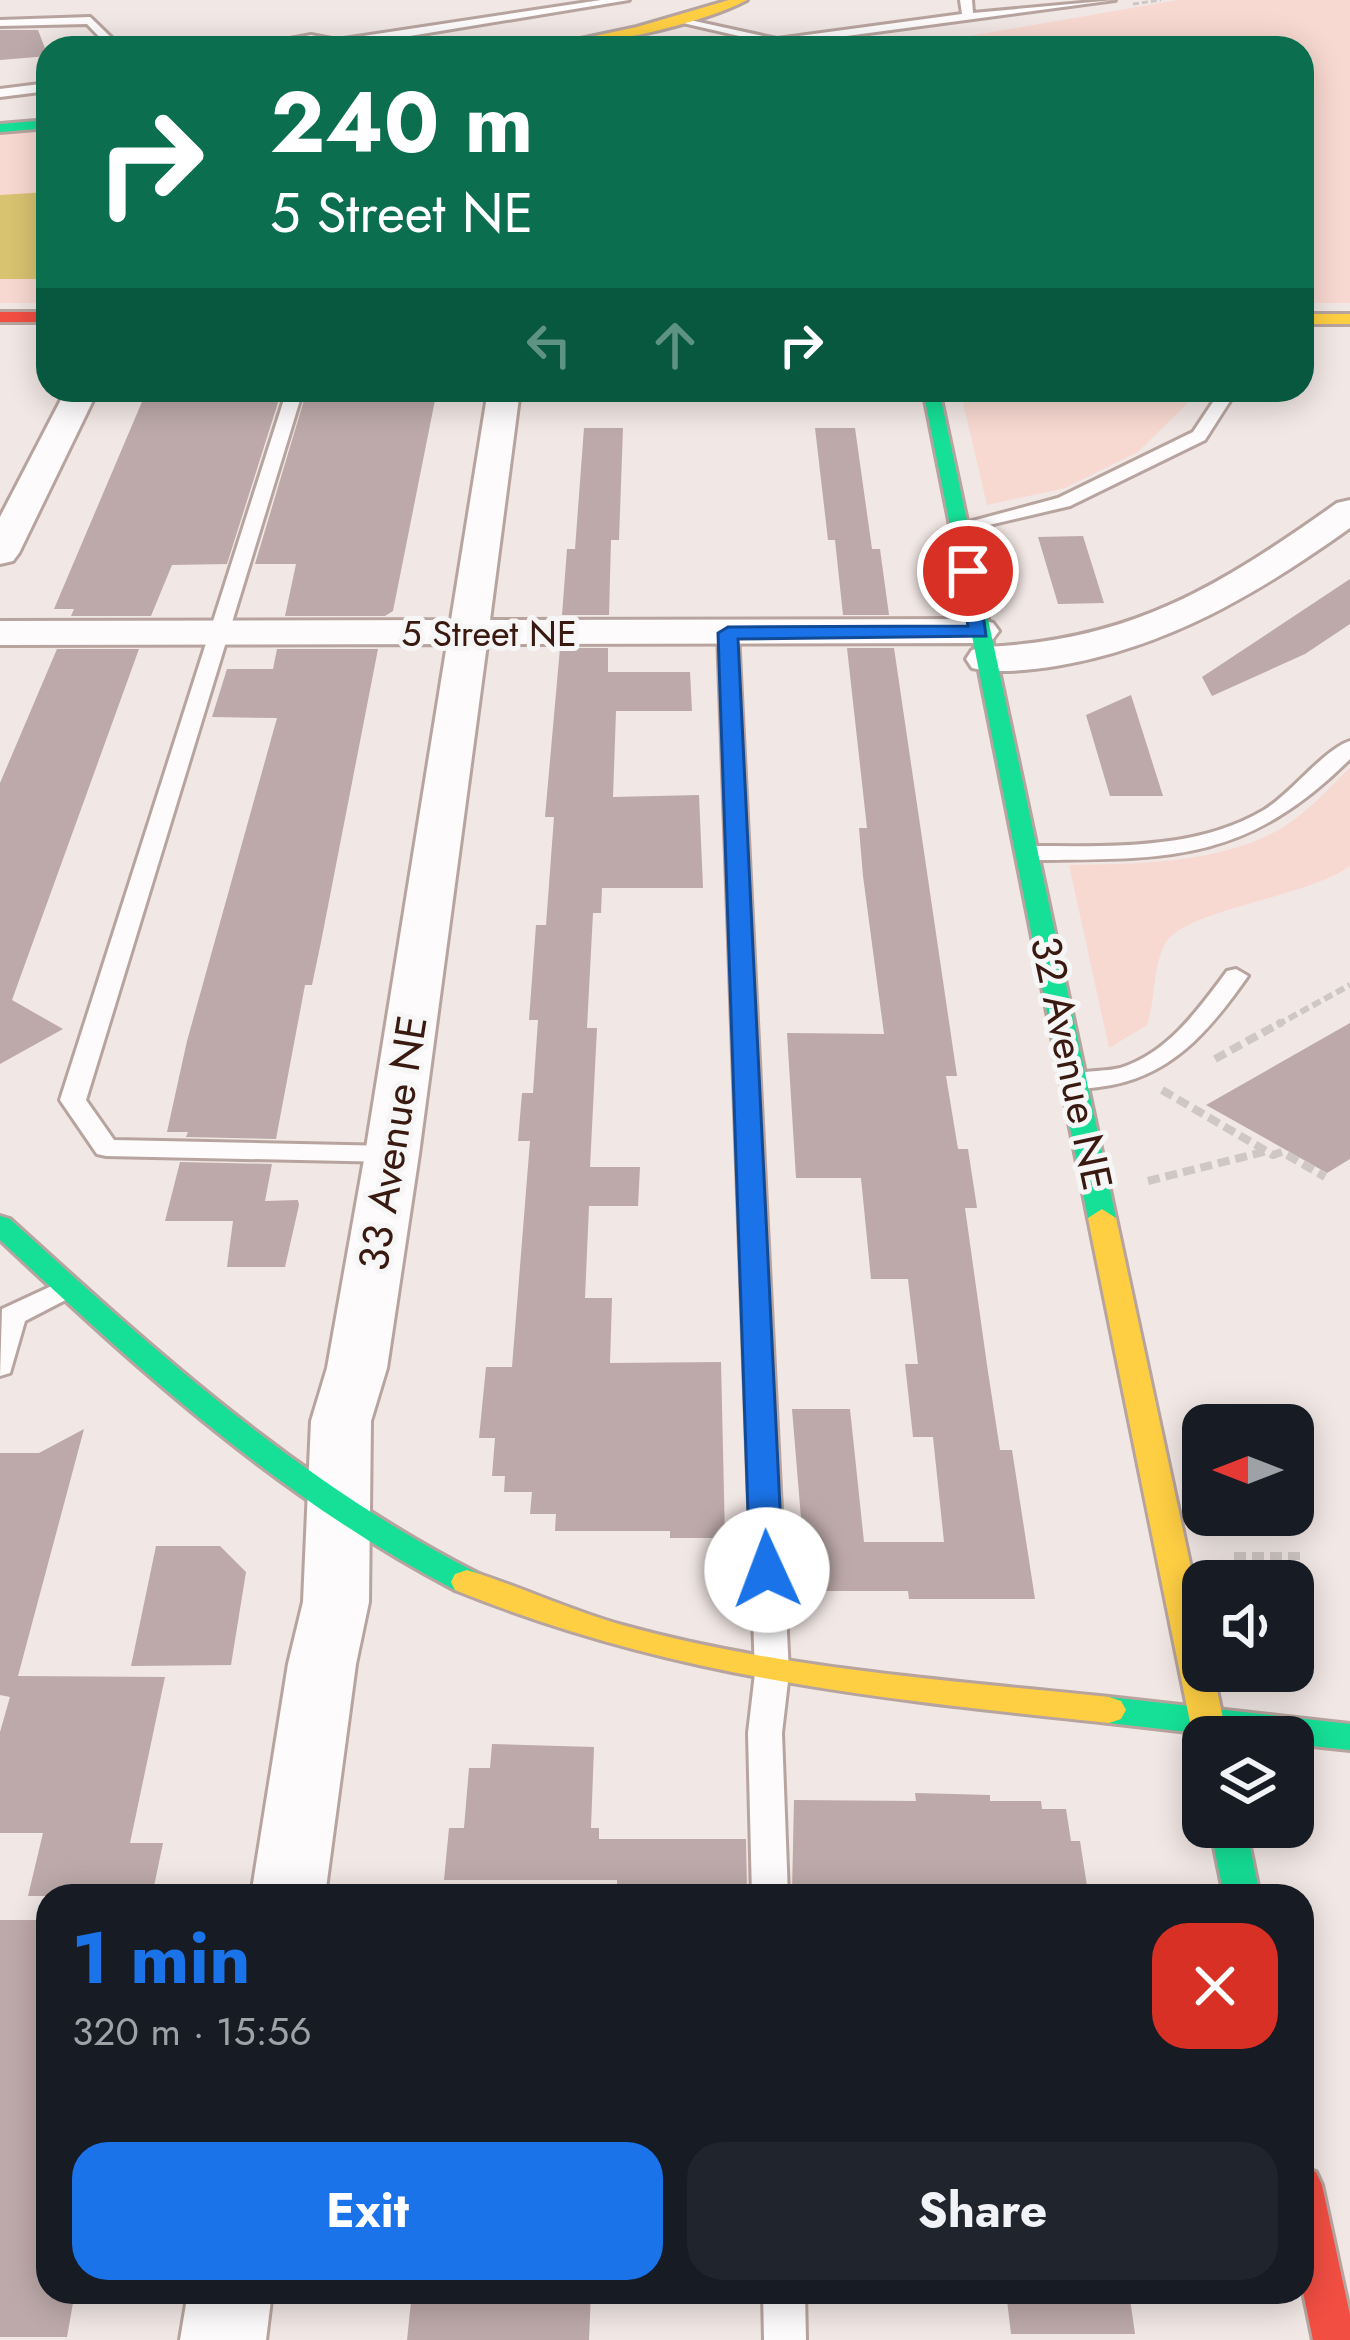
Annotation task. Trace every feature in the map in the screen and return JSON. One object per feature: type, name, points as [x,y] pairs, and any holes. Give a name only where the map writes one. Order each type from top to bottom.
[{"type":"street","points":[[601,36],[741,0]]},
{"type":"street","points":[[669,36],[771,6]]},
{"type":"street","points":[[0,116],[36,112]]},
{"type":"street","points":[[0,128],[36,125]]},
{"type":"street","points":[[0,317],[36,317]]},
{"type":"street","points":[[1314,319],[1350,319]]},
{"type":"street","points":[[0,553],[76,402]]},
{"type":"street","name":"33 Avenue NE","points":[[290,1884],[335,1602],[341,1421],[357,1368],[392,1154],[503,402]]},
{"type":"street","name":"32 Avenue NE","points":[[933,402],[1206,1716]]},
{"type":"street","name":"5 Street NE","points":[[0,633],[728,633],[982,645],[1044,660],[1123,643],[1255,579],[1350,512]]},
{"type":"street","points":[[0,1225],[230,1428],[339,1508],[431,1565],[565,1624],[652,1651],[772,1673],[1182,1726]]},
{"type":"street","points":[[1314,1735],[1350,1737]]},
{"type":"street","points":[[1232,1848],[1240,1884]]},
{"type":"street","points":[[1314,2243],[1334,2340]]},
{"type":"street","points":[[223,2340],[228,2304]]},
{"type":"lane","points":[[390,36],[622,0]]},
{"type":"lane","points":[[966,0],[968,17]]},
{"type":"lane","points":[[823,36],[1109,0]]},
{"type":"lane","points":[[593,23],[613,2]]},
{"type":"lane","points":[[0,22],[90,20],[105,36]]},
{"type":"lane","points":[[676,20],[740,36]]},
{"type":"lane","points":[[0,93],[36,88]]},
{"type":"lane","points":[[291,402],[73,1100],[106,1148],[392,1154]]},
{"type":"lane","points":[[959,527],[1064,502],[1199,436],[1221,402]]},
{"type":"lane","points":[[728,633],[772,1673],[765,1732],[770,1884]]},
{"type":"lane","points":[[1028,853],[1126,852],[1220,837],[1270,816],[1350,747]]},
{"type":"lane","points":[[1076,1081],[1112,1080],[1143,1070],[1192,1038],[1236,976]]},
{"type":"lane","points":[[0,1366],[12,1316],[69,1287]]},
{"type":"lane","points":[[784,2304],[785,2340]]},
{"type":"path","points":[[1198,1068],[1350,985]]},
{"type":"path","points":[[1179,1078],[1160,1089],[1273,1155],[1282,1152],[1325,1177]]},
{"type":"path","points":[[1135,1184],[1267,1151]]},
{"type":"path","points":[[1254,1556],[1304,1556]]},
{"type":"shaded area","points":[[1178,0],[1350,0],[1350,303],[1314,303],[1314,36],[969,36]]},
{"type":"shaded area","points":[[36,130],[36,303],[0,303],[0,133]]},
{"type":"shaded area","points":[[36,193],[36,279],[0,279],[0,195]]},
{"type":"shaded area","points":[[963,402],[1189,402],[1138,452],[1065,488],[987,505]]},
{"type":"shaded area","points":[[1350,767],[1350,866],[1176,932],[1161,953],[1147,1025],[1109,1048],[1069,865],[1177,860],[1256,841],[1299,816]]},
{"type":"building","points":[[0,30],[38,30],[36,57],[0,60]]},
{"type":"building","points":[[142,402],[278,402],[227,564],[172,565],[151,616],[71,616],[74,609],[54,609]]},
{"type":"building","points":[[303,402],[435,402],[393,611],[385,616],[285,616],[296,564],[255,564]]},
{"type":"building","points":[[584,428],[623,428],[619,540],[611,540],[609,615],[562,615],[567,549],[575,549]]},
{"type":"building","points":[[815,428],[855,428],[872,549],[880,549],[889,615],[843,615],[835,540],[828,540]]},
{"type":"building","points":[[1083,536],[1104,603],[1058,604],[1038,537]]},
{"type":"building","points":[[1350,579],[1350,624],[1305,654],[1212,696],[1202,677]]},
{"type":"building","points":[[560,648],[608,648],[608,672],[690,672],[692,711],[616,711],[613,797],[699,795],[703,888],[602,888],[601,913],[593,913],[587,1028],[597,1028],[590,1167],[640,1167],[638,1206],[589,1206],[585,1298],[612,1298],[610,1363],[721,1362],[725,1538],[670,1538],[670,1531],[555,1531],[556,1514],[530,1514],[532,1492],[504,1492],[505,1476],[492,1476],[495,1438],[479,1438],[486,1367],[512,1367],[530,1141],[518,1141],[522,1093],[533,1093],[538,1020],[529,1020],[536,925],[546,925],[554,817],[545,817]]},
{"type":"building","points":[[847,648],[894,648],[957,1076],[946,1076],[958,1149],[968,1149],[977,1208],[965,1208],[987,1365],[1000,1450],[1012,1450],[1035,1599],[909,1599],[908,1591],[807,1591],[792,1409],[850,1409],[864,1542],[944,1542],[933,1437],[913,1437],[905,1364],[918,1364],[908,1279],[871,1279],[861,1178],[796,1178],[787,1033],[884,1034],[863,876],[859,828],[867,828]]},
{"type":"building","points":[[57,649],[139,649],[12,1000],[63,1029],[0,1064],[0,783]]},
{"type":"building","points":[[277,649],[378,649],[321,942],[312,985],[305,985],[276,1139],[186,1137],[188,1132],[167,1132],[187,1041],[277,718],[212,717],[227,669],[273,669]]},
{"type":"building","points":[[1131,695],[1163,796],[1110,796],[1086,715]]},
{"type":"building","points":[[1350,1023],[1350,1159],[1327,1173],[1206,1105]]},
{"type":"building","points":[[180,1162],[272,1164],[265,1201],[298,1200],[299,1205],[285,1267],[227,1267],[233,1221],[165,1221]]},
{"type":"building","points":[[84,1429],[18,1676],[165,1677],[130,1843],[163,1843],[154,1884],[36,1884],[36,1896],[28,1896],[43,1833],[0,1833],[0,1732],[10,1697],[0,1695],[0,1453],[39,1453]]},
{"type":"building","points":[[156,1546],[220,1546],[246,1572],[231,1665],[131,1666]]},
{"type":"building","points":[[492,1744],[594,1747],[591,1828],[599,1828],[599,1839],[746,1839],[747,1884],[444,1880],[449,1828],[464,1828],[469,1768],[490,1768]]},
{"type":"building","points":[[915,1793],[990,1795],[990,1801],[1041,1801],[1042,1809],[1066,1809],[1071,1841],[1080,1841],[1087,1884],[792,1884],[794,1800],[916,1801]]},
{"type":"building","points":[[0,1920],[36,1920],[36,2304],[73,2304],[67,2337],[0,2337]]},
{"type":"building","points":[[411,2304],[590,2304],[589,2340],[407,2340]]},
{"type":"building","points":[[1007,2304],[1131,2304],[1135,2334],[1011,2334]]},
{"type":"traffic: fast","points":[[0,128],[36,125]]},
{"type":"traffic: fast","points":[[933,402],[1102,1218]]},
{"type":"traffic: fast","points":[[0,1225],[164,1374],[278,1467],[338,1510],[467,1582]]},
{"type":"traffic: fast","points":[[1109,1710],[1350,1737]]},
{"type":"traffic: fast","points":[[1232,1848],[1240,1884]]},
{"type":"traffic: slow","points":[[607,36],[741,0]]},
{"type":"traffic: slow","points":[[1314,319],[1350,319]]},
{"type":"traffic: slow","points":[[1102,1218],[1206,1716]]},
{"type":"traffic: slow","points":[[467,1582],[544,1613],[702,1657],[863,1683],[1109,1710]]},
{"type":"traffic: jam","points":[[0,317],[36,317]]},
{"type":"traffic: jam","points":[[1314,2243],[1334,2340]]},
{"type":"route","points":[[767,1570],[728,633],[979,632],[968,571]]}]
